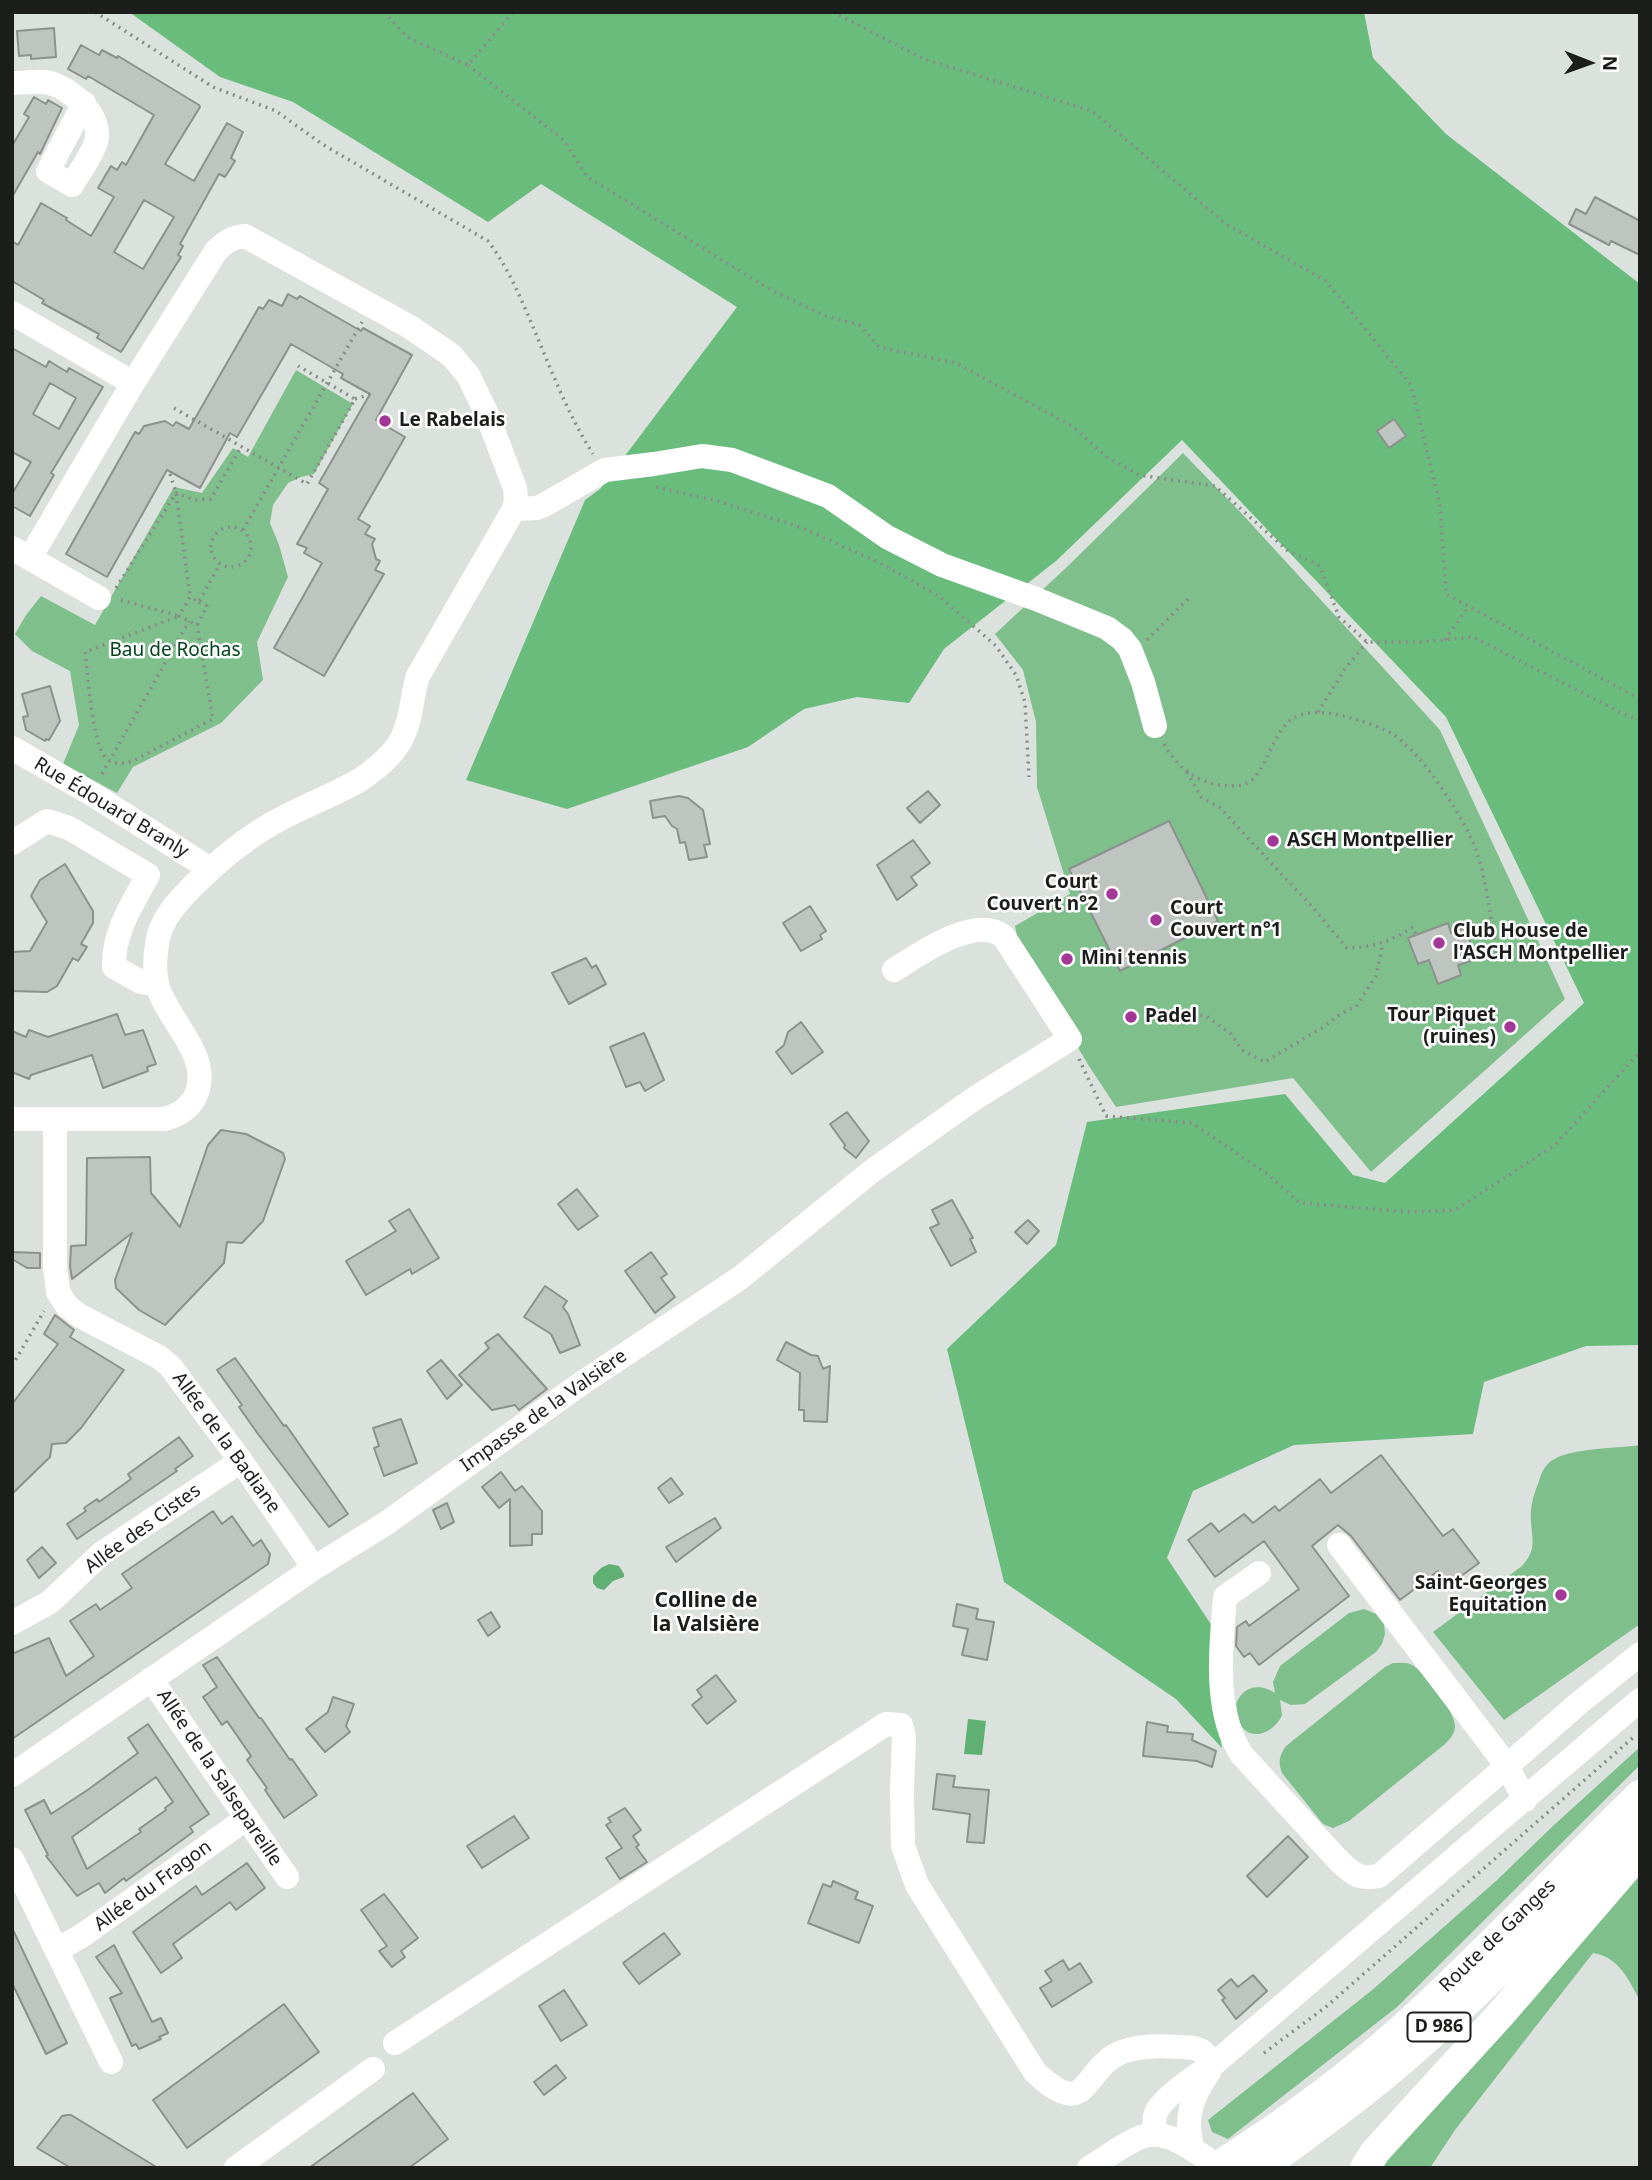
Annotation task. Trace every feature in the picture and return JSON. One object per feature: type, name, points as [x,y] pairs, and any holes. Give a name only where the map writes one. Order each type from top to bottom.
[{"type":"main road","name":"Route de Ganges","points":[[1209,2162],[1275,2127],[1342,2079],[1412,2020],[1640,1795]]},
{"type":"main road","name":"Route de Ganges","points":[[1262,2168],[1418,2047],[1640,1829]]},
{"type":"main road","name":"D 986","points":[[1367,2163],[1500,2015],[1640,1852]]},
{"type":"street","points":[[12,83],[45,82],[57,86],[84,103]]},
{"type":"street","points":[[12,1119],[164,1119],[175,1117],[190,1106],[200,1084],[198,1063],[157,985],[159,932],[180,900],[210,869],[245,841],[270,825],[360,780],[396,748],[406,729],[412,692],[418,677],[514,509],[516,499],[515,488],[486,412],[468,375],[451,355],[432,341],[254,240],[246,236],[234,237],[225,242],[216,251],[21,553],[99,598]]},
{"type":"street","points":[[12,313],[133,383]]},
{"type":"street","points":[[514,509],[537,508],[605,470],[702,456],[732,460],[828,496],[887,537],[942,565],[1107,628],[1130,649],[1143,682],[1155,726]]},
{"type":"street","name":"Rue Édouard Branly","points":[[12,748],[92,794],[210,869]]},
{"type":"street","points":[[12,843],[47,821],[69,828],[148,875],[122,922],[115,944],[114,967],[141,982],[157,985]]},
{"type":"street","points":[[894,970],[957,934],[984,930],[998,932],[1004,937],[1070,1039]]},
{"type":"street","name":"Impasse de la Valsière","points":[[12,1775],[314,1568],[385,1524],[582,1383],[740,1278],[883,1164],[975,1098],[1070,1039]]},
{"type":"street","points":[[55,1119],[55,1267],[58,1292]]},
{"type":"street","name":"Allée de la Badiane","points":[[58,1292],[66,1307],[159,1357],[170,1366],[241,1461],[314,1568]]},
{"type":"street","name":"Allée des Cistes","points":[[12,1623],[50,1602],[102,1553],[241,1461]]},
{"type":"street","points":[[1339,1545],[1507,1766],[1525,1800]]},
{"type":"street","points":[[1259,1573],[1225,1597],[1220,1653],[1228,1727],[1242,1755],[1339,1861],[1352,1873],[1366,1879],[1378,1877],[1579,1703],[1640,1654]]},
{"type":"street","name":"Allée de la Salsepareille","points":[[151,1679],[287,1877]]},
{"type":"street","points":[[1161,2136],[1155,2115],[1160,2106],[1188,2081],[1215,2063],[1640,1700]]},
{"type":"street","points":[[395,2043],[886,1724],[901,1725],[904,1737],[903,1846],[917,1885],[1035,2072],[1051,2087],[1070,2094],[1080,2090],[1112,2058],[1138,2048],[1194,2048],[1202,2050],[1215,2063]]},
{"type":"street","name":"Allée du Fragon","points":[[57,1950],[83,1936],[247,1818]]},
{"type":"street","points":[[12,1858],[111,2062]]},
{"type":"street","points":[[1161,2136],[1183,2127],[1197,2089],[1215,2063]]},
{"type":"street","points":[[236,2168],[373,2069]]},
{"type":"street","points":[[1188,2116],[1188,2134],[1209,2162]]},
{"type":"street","points":[[1089,2168],[1141,2137],[1161,2136],[1179,2141],[1209,2162]]},
{"type":"path","points":[[95,12],[214,87],[276,111],[322,144],[488,241],[500,256],[517,289],[580,433],[605,470]]},
{"type":"path","points":[[384,12],[407,37],[468,65],[565,141],[586,176],[771,289],[826,316],[860,325],[879,347],[956,363],[1072,426],[1107,457],[1139,475],[1214,486],[1288,551],[1320,566],[1339,617],[1367,642],[1473,637],[1630,717],[1640,719]]},
{"type":"path","points":[[468,65],[513,12]]},
{"type":"path","points":[[833,12],[924,60],[1092,111],[1226,224],[1326,281],[1412,386],[1440,505],[1446,594],[1640,699]]},
{"type":"path","points":[[243,530],[372,306]]},
{"type":"path","points":[[298,366],[355,399]]},
{"type":"path","points":[[174,408],[307,484],[355,399],[371,394]]},
{"type":"path","points":[[176,493],[194,500],[211,499],[242,447]]},
{"type":"path","points":[[170,474],[176,493],[190,597],[179,616],[85,652],[95,732],[103,754],[109,761],[124,764],[133,761],[213,719],[197,625],[207,607],[190,597]]},
{"type":"path","points":[[651,486],[718,501],[802,528],[878,562],[939,596],[996,646],[1016,675],[1025,702],[1029,777]]},
{"type":"path","points":[[99,598],[116,588],[176,493]]},
{"type":"path","points":[[227,526],[243,530],[251,543],[248,558],[235,567],[220,564],[211,551],[214,535],[227,526]]},
{"type":"path","points":[[199,601],[220,564]]},
{"type":"path","points":[[99,598],[130,601],[179,616],[197,625]]},
{"type":"path","points":[[1130,649],[1151,638],[1189,598]]},
{"type":"path","points":[[1445,640],[1469,607]]},
{"type":"path","points":[[92,794],[189,621]]},
{"type":"path","points":[[1318,712],[1345,669],[1367,642]]},
{"type":"path","points":[[1155,726],[1170,755],[1186,771],[1205,783],[1223,786],[1244,785],[1259,772],[1279,732],[1294,718],[1312,712],[1340,715],[1366,722],[1395,735],[1418,757],[1467,828],[1475,847],[1486,891],[1497,955]]},
{"type":"path","points":[[1186,771],[1201,797],[1219,807],[1347,948],[1369,947],[1393,940],[1413,927],[1416,934]]},
{"type":"path","points":[[1166,1021],[1193,1015],[1206,1016],[1231,1034],[1242,1050],[1265,1062],[1320,1029],[1345,1010],[1356,1007],[1376,976],[1383,943]]},
{"type":"path","points":[[1070,1039],[1106,1116],[1192,1123],[1266,1173],[1300,1203],[1410,1212],[1455,1210],[1555,1146],[1640,1054]]},
{"type":"path","points":[[12,1366],[58,1292]]},
{"type":"green space","name":"Bau de Rochas","points":[[296,370],[353,404],[314,474],[288,483],[273,505],[270,523],[288,577],[257,642],[263,680],[221,723],[133,767],[117,793],[63,764],[79,725],[70,671],[32,651],[15,634],[41,596],[95,625],[174,487],[202,493],[233,448],[248,457]]},
{"type":"green space","name":"ASCH Montpellier","points":[[1183,453],[1440,730],[1565,999],[1371,1172],[1293,1078],[1116,1107],[1020,951],[1015,926],[1070,894],[1037,787],[1036,722],[1023,670],[995,634]]},
{"type":"green space","name":"Saint-Georges Equitation","points":[[1640,1445],[1640,1624],[1504,1720],[1433,1632],[1527,1560],[1532,1545],[1532,1502],[1541,1474],[1547,1465],[1554,1459],[1577,1452]]},
{"type":"green space","points":[[1364,1609],[1376,1614],[1384,1624],[1385,1634],[1376,1652],[1305,1704],[1291,1705],[1280,1700],[1282,1715],[1270,1730],[1252,1734],[1241,1726],[1236,1704],[1243,1693],[1258,1687],[1275,1693],[1273,1682],[1280,1666],[1349,1613]]},
{"type":"green space","points":[[1393,1663],[1410,1664],[1430,1682],[1450,1711],[1454,1720],[1454,1732],[1444,1745],[1349,1821],[1333,1828],[1323,1824],[1282,1773],[1281,1756],[1286,1746]]},
{"type":"green space","points":[[1640,1747],[1640,1765],[1397,2007],[1228,2139],[1212,2132],[1208,2120],[1371,1991],[1496,1881]]},
{"type":"green space","points":[[1640,1871],[1640,2001],[1616,1964],[1593,1953],[1455,2130],[1430,2168],[1376,2168],[1531,2002]]},
{"type":"shaded area","points":[[129,12],[1364,12],[1373,58],[1446,134],[1640,284],[1640,1345],[1586,1346],[1484,1382],[1473,1434],[1294,1445],[1193,1491],[1167,1558],[1214,1629],[1213,1688],[1222,1748],[1176,1699],[1004,1582],[947,1349],[1056,1245],[1087,1122],[1285,1094],[1353,1175],[1385,1183],[1584,1003],[1446,717],[1182,440],[1056,561],[944,649],[909,703],[857,697],[804,709],[748,747],[567,809],[466,780],[585,500],[600,489],[737,307],[541,184],[488,222],[293,102],[220,77]]},
{"type":"shaded area","points":[[609,1564],[619,1566],[624,1577],[613,1581],[604,1590],[597,1588],[593,1583],[593,1576]]},
{"type":"shaded area","points":[[968,1719],[986,1721],[982,1755],[964,1754]]},
{"type":"building","points":[[54,28],[56,57],[31,59],[31,55],[19,56],[17,31]]},
{"type":"building","points":[[81,45],[99,55],[102,50],[117,58],[118,56],[199,105],[165,164],[194,181],[227,123],[243,132],[231,158],[235,161],[225,177],[219,174],[180,244],[183,246],[178,255],[181,257],[121,352],[97,338],[99,334],[42,303],[44,300],[12,281],[12,241],[18,245],[41,203],[91,236],[114,197],[98,188],[111,166],[117,170],[122,162],[126,165],[154,115],[88,76],[86,79],[68,69]],"holes":[[[144,200],[174,217],[143,269],[114,252]]]},
{"type":"building","points":[[34,97],[46,104],[48,100],[62,108],[40,154],[38,152],[12,197],[12,146],[29,117],[24,114]]},
{"type":"building","points":[[1595,197],[1640,221],[1640,255],[1611,241],[1609,245],[1569,224],[1576,209],[1586,214]]},
{"type":"building","points":[[288,294],[297,299],[300,296],[361,331],[363,328],[412,355],[376,420],[405,437],[358,519],[370,526],[365,534],[375,539],[372,544],[376,559],[380,561],[375,570],[384,574],[324,676],[274,648],[322,563],[304,553],[307,548],[297,544],[328,489],[319,483],[370,394],[341,378],[343,374],[291,344],[237,437],[230,433],[200,488],[167,470],[107,577],[66,554],[135,432],[139,434],[144,426],[165,421],[173,426],[176,422],[189,429],[259,307],[263,309],[269,300],[282,306]]},
{"type":"building","points":[[12,348],[46,367],[49,361],[67,372],[69,368],[103,387],[51,473],[54,475],[30,516],[12,506],[12,494],[31,462],[12,452]],"holes":[[[50,383],[76,398],[59,429],[33,414]]]},
{"type":"building","points":[[1394,419],[1406,436],[1389,448],[1377,431]]},
{"type":"building","points":[[50,686],[60,721],[49,740],[45,741],[26,730],[23,717],[28,716],[22,694]]},
{"type":"building","points":[[928,791],[940,805],[920,823],[907,808]]},
{"type":"building","points":[[679,796],[688,798],[703,810],[710,844],[704,845],[707,857],[689,860],[685,842],[680,843],[677,829],[665,816],[653,818],[650,801]]},
{"type":"building","points":[[1169,821],[1218,921],[1120,971],[1069,869]]},
{"type":"building","points":[[913,840],[930,863],[911,877],[917,885],[897,900],[877,865]]},
{"type":"building","points":[[65,864],[93,911],[93,923],[81,944],[87,947],[78,961],[73,958],[57,986],[47,992],[12,991],[12,952],[30,951],[47,922],[31,896],[40,880]]},
{"type":"building","points":[[810,906],[826,931],[820,935],[822,939],[801,951],[783,923]]},
{"type":"building","points":[[1448,923],[1451,933],[1465,928],[1471,944],[1465,946],[1471,961],[1458,965],[1461,975],[1438,984],[1429,960],[1418,964],[1408,938]]},
{"type":"building","points":[[586,958],[592,968],[596,965],[606,984],[569,1004],[552,973]]},
{"type":"building","points":[[117,1014],[125,1035],[143,1030],[156,1064],[147,1067],[148,1071],[103,1088],[92,1055],[31,1075],[29,1079],[12,1072],[12,1031],[26,1037],[29,1030],[48,1037]]},
{"type":"building","points":[[801,1022],[823,1052],[792,1074],[776,1052],[784,1045],[788,1032]]},
{"type":"building","points":[[644,1033],[664,1080],[645,1091],[640,1082],[626,1087],[610,1047]]},
{"type":"building","points":[[847,1112],[869,1141],[856,1158],[844,1148],[845,1145],[830,1124]]},
{"type":"building","points":[[221,1130],[246,1134],[283,1153],[285,1159],[263,1221],[242,1243],[227,1242],[224,1263],[165,1325],[139,1310],[116,1288],[115,1280],[132,1233],[72,1279],[71,1246],[86,1245],[87,1158],[150,1157],[151,1193],[180,1227],[208,1145]]},
{"type":"building","points":[[577,1189],[598,1216],[578,1230],[558,1204]]},
{"type":"building","points":[[952,1200],[973,1238],[970,1239],[976,1252],[951,1266],[930,1228],[939,1224],[932,1210]]},
{"type":"building","points":[[409,1209],[439,1258],[412,1274],[410,1269],[366,1295],[346,1261],[396,1231],[389,1221]]},
{"type":"building","points":[[1028,1220],[1039,1231],[1027,1244],[1015,1232]]},
{"type":"building","points":[[12,1252],[40,1253],[40,1268],[27,1268],[12,1259]]},
{"type":"building","points":[[651,1252],[667,1274],[661,1278],[675,1297],[655,1313],[625,1271]]},
{"type":"building","points":[[545,1286],[567,1301],[563,1307],[580,1345],[560,1353],[551,1334],[524,1317]]},
{"type":"building","points":[[55,1315],[74,1330],[70,1337],[124,1370],[81,1428],[66,1443],[52,1444],[50,1457],[12,1494],[12,1404],[58,1344],[44,1334]]},
{"type":"building","points":[[498,1334],[547,1389],[519,1410],[515,1405],[492,1410],[459,1375],[489,1348],[485,1343]]},
{"type":"building","points":[[786,1342],[818,1356],[823,1369],[830,1366],[827,1422],[804,1421],[804,1410],[799,1410],[800,1373],[777,1360]]},
{"type":"building","points":[[235,1358],[348,1514],[329,1527],[258,1434],[239,1407],[242,1405],[217,1370]]},
{"type":"building","points":[[441,1360],[462,1385],[447,1399],[427,1371]]},
{"type":"building","points":[[401,1419],[417,1463],[384,1476],[374,1448],[379,1446],[373,1428]]},
{"type":"building","points":[[179,1437],[193,1456],[175,1469],[177,1471],[77,1539],[67,1524],[86,1511],[84,1508],[97,1499],[99,1502],[131,1479],[128,1474]]},
{"type":"building","points":[[1381,1455],[1443,1536],[1453,1529],[1479,1563],[1449,1585],[1438,1571],[1400,1600],[1351,1536],[1338,1525],[1312,1546],[1349,1596],[1259,1665],[1250,1653],[1244,1657],[1236,1646],[1237,1627],[1246,1621],[1249,1626],[1299,1589],[1264,1541],[1215,1577],[1188,1540],[1211,1523],[1219,1532],[1244,1514],[1253,1523],[1275,1506],[1279,1511],[1320,1479],[1331,1493]]},
{"type":"building","points":[[501,1472],[515,1491],[522,1486],[542,1511],[542,1534],[532,1534],[532,1545],[510,1546],[510,1499],[499,1508],[482,1487]]},
{"type":"building","points":[[671,1478],[683,1494],[669,1503],[658,1488]]},
{"type":"building","points":[[447,1503],[454,1522],[441,1529],[433,1510]]},
{"type":"building","points":[[213,1511],[222,1524],[232,1516],[253,1546],[261,1540],[270,1554],[268,1564],[12,1739],[12,1654],[49,1638],[66,1676],[94,1656],[70,1621],[96,1604],[100,1610],[132,1588],[122,1574]]},
{"type":"building","points":[[715,1518],[721,1528],[676,1562],[666,1547]]},
{"type":"building","points":[[42,1547],[56,1563],[39,1578],[27,1560]]},
{"type":"building","points":[[957,1604],[978,1609],[976,1619],[994,1622],[987,1660],[962,1655],[968,1629],[953,1626]]},
{"type":"building","points":[[491,1612],[500,1627],[488,1636],[478,1620]]},
{"type":"building","points":[[217,1657],[317,1795],[284,1818],[247,1760],[251,1756],[227,1721],[222,1725],[203,1697],[217,1687],[203,1665]]},
{"type":"building","points":[[716,1675],[736,1701],[707,1724],[692,1705],[702,1697],[697,1690]]},
{"type":"building","points":[[333,1697],[354,1704],[346,1726],[350,1732],[325,1752],[306,1729],[328,1712]]},
{"type":"building","points":[[1147,1722],[1168,1726],[1167,1732],[1193,1734],[1192,1740],[1216,1751],[1212,1767],[1197,1761],[1143,1756]]},
{"type":"building","points":[[148,1724],[209,1814],[190,1827],[193,1832],[126,1881],[124,1878],[105,1893],[99,1883],[77,1896],[46,1856],[48,1855],[25,1810],[44,1800],[51,1814],[89,1789],[138,1753],[128,1738]],"holes":[[[156,1777],[173,1802],[139,1829],[141,1832],[87,1869],[72,1837]]]},
{"type":"building","points":[[937,1774],[955,1776],[953,1787],[989,1790],[984,1843],[967,1842],[970,1814],[933,1809]]},
{"type":"building","points":[[625,1808],[641,1830],[633,1836],[639,1845],[636,1847],[647,1862],[620,1879],[606,1858],[622,1848],[606,1825],[611,1822],[608,1818]]},
{"type":"building","points":[[514,1816],[529,1838],[482,1868],[467,1846]]},
{"type":"building","points":[[1288,1836],[1308,1857],[1267,1897],[1247,1876]]},
{"type":"building","points":[[247,1863],[265,1888],[236,1910],[230,1902],[173,1944],[182,1958],[161,1973],[133,1932],[196,1886],[202,1895]]},
{"type":"building","points":[[833,1881],[858,1892],[855,1899],[873,1906],[859,1943],[808,1923],[823,1884],[831,1887]]},
{"type":"building","points":[[384,1894],[418,1938],[401,1951],[405,1957],[392,1967],[379,1951],[387,1946],[361,1910]]},
{"type":"building","points":[[12,1928],[67,2043],[46,2054],[12,1983]]},
{"type":"building","points":[[664,1933],[680,1954],[639,1984],[623,1963]]},
{"type":"building","points":[[114,1945],[152,2022],[161,2018],[168,2033],[139,2049],[136,2044],[132,2046],[110,1998],[122,1993],[96,1957]]},
{"type":"building","points":[[1063,1960],[1069,1970],[1080,1963],[1092,1982],[1052,2007],[1040,1988],[1052,1981],[1045,1971]]},
{"type":"building","points":[[1253,1975],[1267,1991],[1236,2019],[1218,1990],[1231,1979],[1238,1987]]},
{"type":"building","points":[[564,1990],[587,2025],[561,2041],[539,2006]]},
{"type":"building","points":[[284,2004],[319,2052],[187,2148],[153,2100]]},
{"type":"building","points":[[556,2065],[566,2078],[544,2095],[534,2082]]},
{"type":"building","points":[[413,2093],[448,2139],[409,2168],[309,2168]]},
{"type":"building","points":[[71,2115],[158,2168],[71,2168],[37,2148],[62,2116]]},
{"type":"place","name":"Le Rabelais","points":[[385,421]]},
{"type":"place","name":"ASCH Montpellier","points":[[1273,841]]},
{"type":"place","name":"Court Couvert n°2","points":[[1112,894]]},
{"type":"place","name":"Court Couvert n°1","points":[[1156,920]]},
{"type":"place","name":"Club House de l'ASCH Montpellier","points":[[1439,943]]},
{"type":"place","name":"Mini tennis","points":[[1067,959]]},
{"type":"place","name":"Padel","points":[[1131,1017]]},
{"type":"place","name":"Tour Piquet (ruines)","points":[[1510,1027]]},
{"type":"place","name":"Saint-Georges Equitation","points":[[1561,1595]]},
{"type":"district","name":"Colline de la Valsière","points":[[706,1613]]}]
